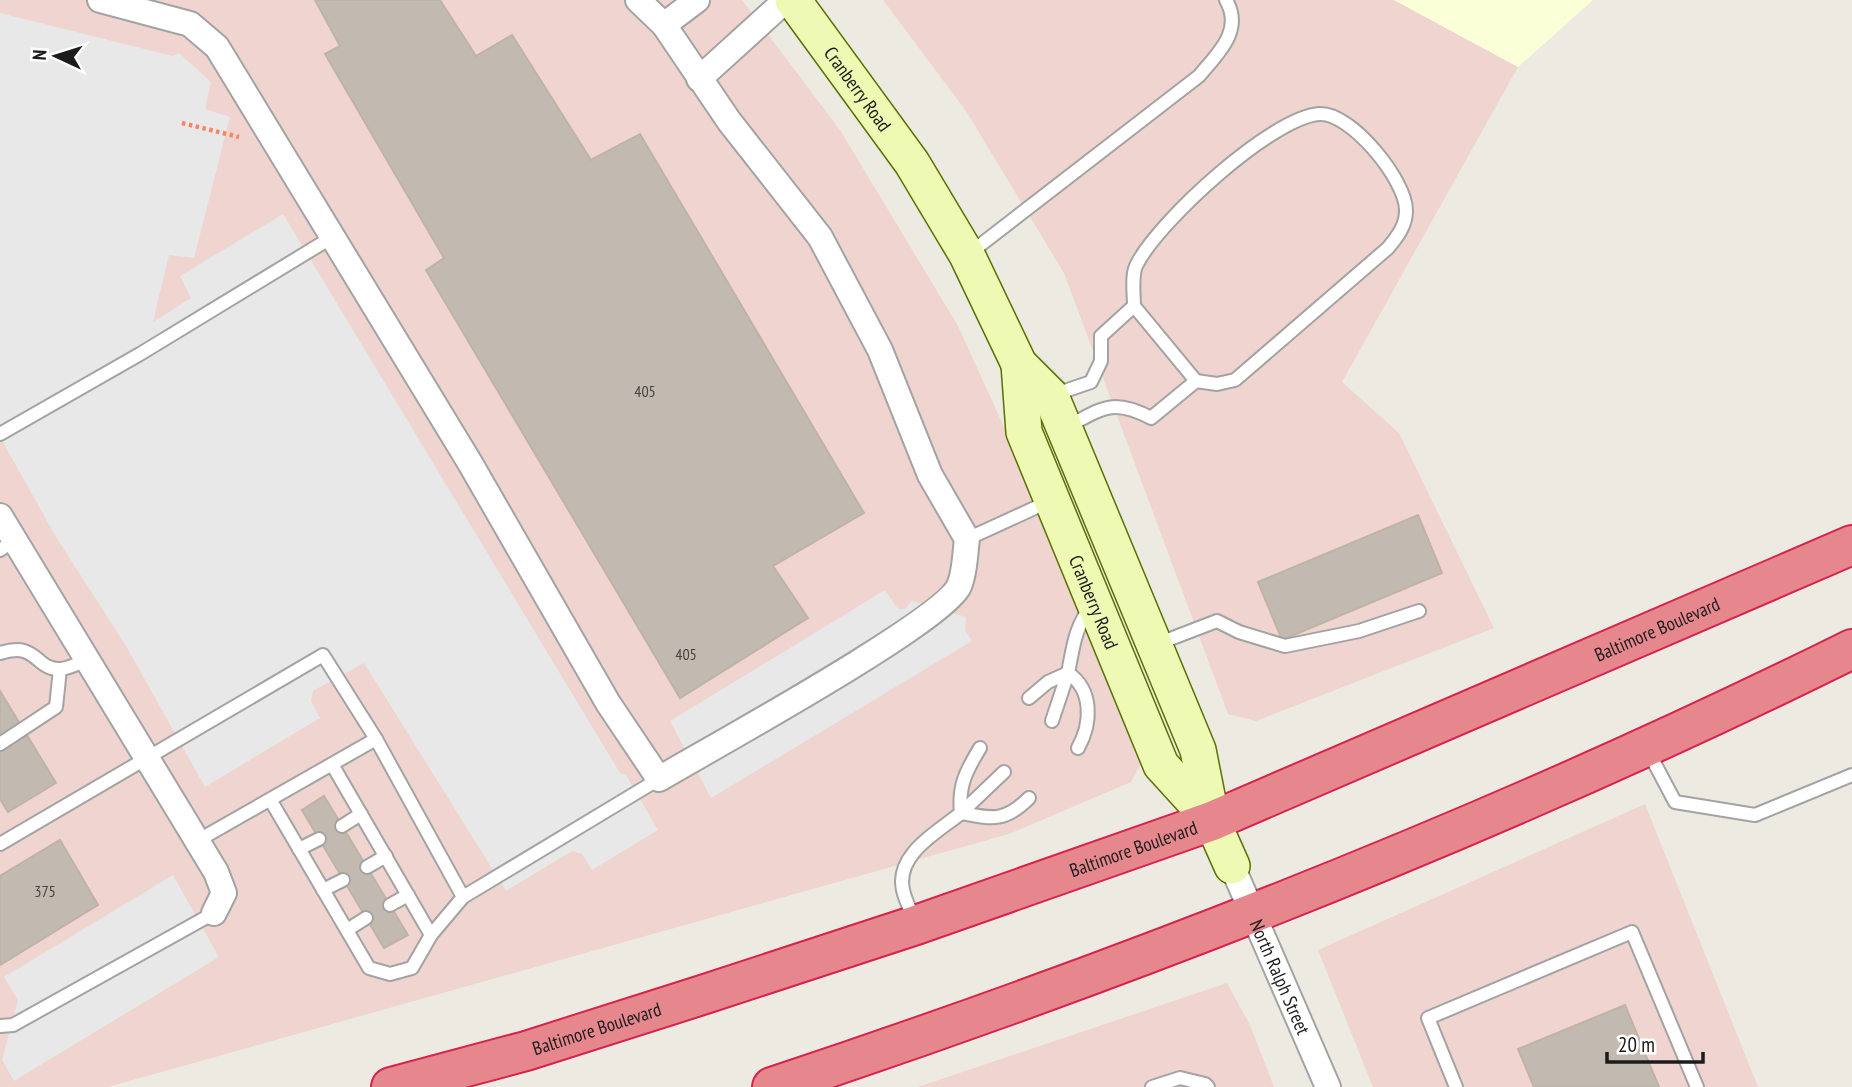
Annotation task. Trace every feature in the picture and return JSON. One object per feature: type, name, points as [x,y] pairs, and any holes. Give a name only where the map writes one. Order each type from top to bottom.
[{"type":"highway","name":"Baltimore Boulevard","points":[[391,1087],[538,1047],[916,925],[1212,821],[1852,545]]},
{"type":"highway","points":[[772,1087],[967,1021],[1254,915],[1486,820],[1647,749],[1847,655]]},
{"type":"street","points":[[100,0],[190,24],[205,34],[217,47],[513,534],[608,703],[659,779],[875,651],[932,613],[959,587],[967,539],[930,475],[880,350],[820,237],[699,79],[664,25],[638,0]]},
{"type":"street","points":[[664,25],[697,0]]},
{"type":"street","points":[[699,79],[786,0]]},
{"type":"street","name":"Cranberry Road","points":[[793,0],[912,163],[967,255],[1019,364],[1051,396],[1198,750],[1212,821],[1232,866]]},
{"type":"street","name":"Cranberry Road","points":[[1019,364],[1024,432],[1161,765],[1212,821]]},
{"type":"street","points":[[0,516],[7,545],[87,660],[216,872],[224,894],[214,913]]},
{"type":"street","name":"North Ralph Street","points":[[1232,866],[1328,1087]]},
{"type":"lane","points":[[967,255],[1199,76],[1229,40],[1233,22],[1226,0]]},
{"type":"lane","points":[[1064,429],[1105,406],[1130,407],[1151,418],[1196,382],[1217,384],[1236,380],[1388,248],[1402,229],[1406,209],[1398,178],[1348,124],[1333,114],[1318,114],[1297,120],[1219,172],[1161,229],[1135,267],[1134,306],[1196,382]]},
{"type":"lane","points":[[0,434],[140,354],[334,236]]},
{"type":"lane","points":[[1051,396],[1091,382],[1101,361],[1101,336],[1134,306]]},
{"type":"lane","points":[[967,539],[1051,500]]},
{"type":"lane","points":[[1052,721],[1082,618],[1094,603]]},
{"type":"lane","points":[[1153,645],[1217,621],[1239,632],[1285,646],[1359,631],[1419,611]]},
{"type":"lane","points":[[0,653],[15,649],[31,652],[44,663],[60,669],[87,660]]},
{"type":"lane","points":[[0,844],[148,760],[323,655],[376,739],[463,897]]},
{"type":"lane","points":[[0,744],[56,707],[60,669]]},
{"type":"lane","points":[[1029,698],[1048,682],[1068,673]]},
{"type":"lane","points":[[1068,673],[1080,681],[1087,700],[1088,721],[1078,748]]},
{"type":"lane","points":[[197,842],[376,739]]},
{"type":"lane","points":[[961,813],[959,791],[965,773],[980,748]]},
{"type":"lane","points":[[1647,749],[1675,802],[1755,815],[1852,775]]},
{"type":"lane","points":[[333,766],[431,935]]},
{"type":"lane","points":[[916,925],[902,889],[902,874],[921,845],[961,813],[1004,772]]},
{"type":"lane","points":[[271,801],[369,968],[390,974],[412,968],[431,935],[463,897],[659,779]]},
{"type":"lane","points":[[961,813],[991,818],[1009,816],[1029,798]]},
{"type":"lane","points":[[342,826],[361,814]]},
{"type":"lane","points":[[299,849],[319,839]]},
{"type":"lane","points":[[367,867],[386,856]]},
{"type":"lane","points":[[323,890],[343,880]]},
{"type":"lane","points":[[390,905],[408,895]]},
{"type":"lane","points":[[6,1026],[214,913]]},
{"type":"lane","points":[[346,930],[366,918]]},
{"type":"lane","points":[[1456,1087],[1428,1018],[1632,932],[1697,1087]]},
{"type":"lane","points":[[1153,1087],[1180,1079],[1208,1087]]},
{"type":"path","points":[[182,123],[225,134]]},
{"type":"shaded area","points":[[0,0],[742,0],[840,130],[958,326],[1128,699],[1144,758],[1131,782],[1009,834],[108,1087],[0,1087]]},
{"type":"shaded area","points":[[883,0],[1394,0],[1518,67],[1342,382],[1399,433],[1494,628],[1256,721],[1228,714],[1064,273],[966,111]]},
{"type":"shaded area","points":[[1394,0],[1593,0],[1518,67]]},
{"type":"shaded area","points":[[0,13],[173,56],[179,53],[211,82],[205,109],[230,117],[194,258],[169,255],[153,322],[191,298],[180,276],[283,214],[620,773],[626,775],[658,830],[592,870],[582,854],[572,851],[506,891],[364,663],[313,691],[311,701],[320,718],[205,787],[126,646],[56,537],[0,437]]},
{"type":"shaded area","points":[[885,590],[898,609],[905,609],[912,601],[966,617],[965,630],[972,641],[711,798],[670,721]]},
{"type":"shaded area","points":[[1645,804],[1758,1087],[1373,1087],[1318,950]]},
{"type":"shaded area","points":[[173,875],[219,957],[14,1081],[2,1060],[18,1000],[4,977]]},
{"type":"shaded area","points":[[1227,983],[1250,1025],[1274,1087],[918,1087]]},
{"type":"building","points":[[315,0],[440,0],[476,56],[512,35],[591,160],[640,134],[864,513],[773,566],[808,618],[680,698],[426,270],[444,258],[325,54],[340,46]]},
{"type":"building","points":[[1418,515],[1442,573],[1282,640],[1258,582]]},
{"type":"building","points":[[0,691],[56,783],[8,812],[0,799]]},
{"type":"building","points":[[324,796],[408,935],[384,948],[302,810]]},
{"type":"building","points":[[60,840],[98,905],[0,965],[0,876]]},
{"type":"building","points":[[1625,1005],[1659,1087],[1534,1087],[1518,1049]]}]
